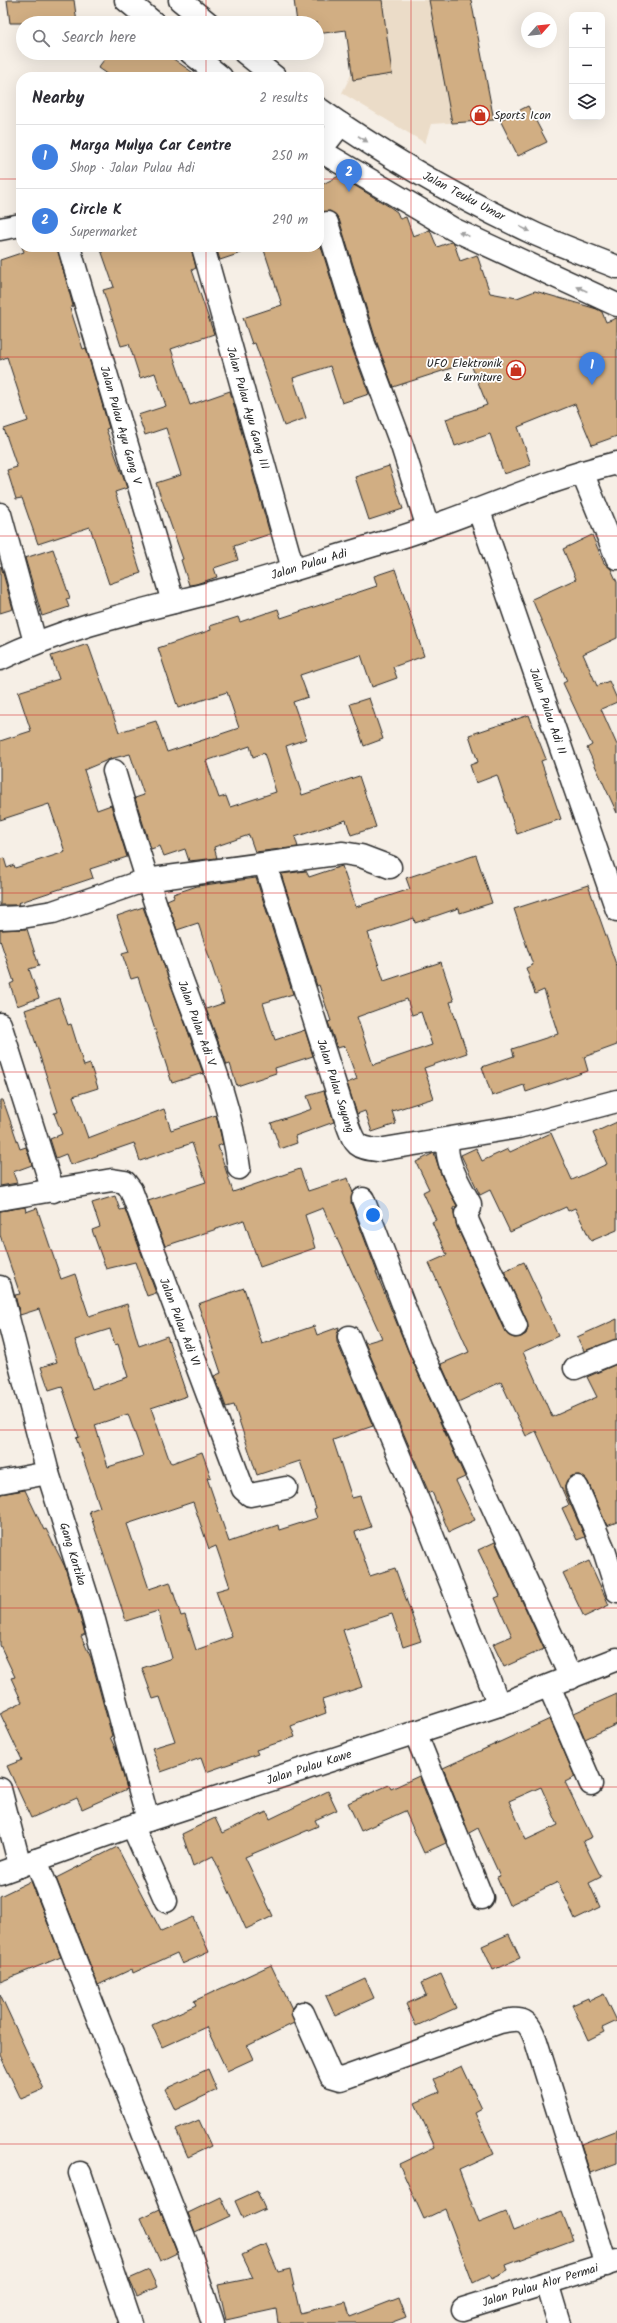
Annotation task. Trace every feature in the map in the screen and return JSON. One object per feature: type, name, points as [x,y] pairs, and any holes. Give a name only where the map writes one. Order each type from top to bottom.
[{"type":"street","points":[[126,0],[145,16]]},
{"type":"street","points":[[180,0],[199,16]]},
{"type":"street","points":[[200,60],[215,72]]},
{"type":"street","points":[[254,60],[269,72]]},
{"type":"street","name":"Jalan Teuku Umar","points":[[324,112],[464,199],[536,234],[617,267]]},
{"type":"street","points":[[324,145],[341,124]]},
{"type":"street","points":[[324,154],[452,228],[617,305]]},
{"type":"street","points":[[326,223],[364,344],[402,446],[428,528]]},
{"type":"street","points":[[0,229],[16,226]]},
{"type":"street","name":"Jalan Pulau Ayu Gang V","points":[[70,252],[173,602]]},
{"type":"street","name":"Jalan Pulau Ayu Gang III","points":[[204,252],[292,569]]},
{"type":"street","name":"Jalan Pulau Adi","points":[[0,659],[34,642],[106,619],[292,569],[428,528],[582,472],[617,463]]},
{"type":"street","points":[[582,472],[617,558]]},
{"type":"street","name":"Jalan Pulau Adi II","points":[[478,511],[617,910]]},
{"type":"street","points":[[0,514],[34,642]]},
{"type":"street","name":"Jalan Pulau Adi V","points":[[114,771],[146,880],[222,1092],[234,1137],[239,1168]]},
{"type":"street","points":[[0,918],[22,917],[52,912],[146,880],[343,853],[361,856],[390,867]]},
{"type":"street","name":"Jalan Pulau Sayang","points":[[265,864],[354,1142],[363,1149],[378,1150],[518,1127],[617,1102]]},
{"type":"street","points":[[0,1024],[53,1191]]},
{"type":"street","points":[[450,1139],[447,1145],[448,1157],[470,1204],[470,1208],[466,1214],[468,1222],[516,1326]]},
{"type":"street","name":"Jalan Pulau Adi VI","points":[[0,1199],[112,1180],[120,1180],[128,1185],[243,1488],[250,1495],[286,1488]]},
{"type":"street","points":[[363,1199],[419,1346],[571,1678]]},
{"type":"street","name":"Gang Kartika","points":[[0,1287],[6,1326],[48,1473],[90,1609],[141,1824],[166,1901]]},
{"type":"street","points":[[349,1337],[425,1517],[499,1705]]},
{"type":"street","points":[[574,1368],[617,1351]]},
{"type":"street","points":[[0,1482],[48,1473]]},
{"type":"street","points":[[577,1487],[604,1550],[617,1591]]},
{"type":"street","name":"Jalan Pulau Kawe","points":[[0,1873],[141,1824],[499,1705],[617,1660]]},
{"type":"street","points":[[549,1686],[591,1784]]},
{"type":"street","points":[[415,1732],[482,1898]]},
{"type":"street","points":[[0,1788],[28,1863],[189,2250],[214,2323]]},
{"type":"street","points":[[303,2013],[331,2076],[341,2079],[500,2022],[517,2018],[523,2020],[531,2028],[536,2041],[611,2263]]},
{"type":"street","points":[[80,2173],[131,2323]]},
{"type":"street","name":"Jalan Pulau Alor Permai","points":[[463,2309],[611,2263]]},
{"type":"street","points":[[547,2283],[559,2323]]},
{"type":"shaded area","points":[[342,0],[471,0],[494,120],[431,124],[425,143],[342,93],[352,73]]},
{"type":"building","points":[[7,0],[74,0],[76,16],[16,16],[16,23],[10,23]]},
{"type":"building","points":[[294,0],[382,0],[392,74],[353,80],[346,30],[324,33],[324,16],[296,16]]},
{"type":"building","points":[[429,0],[471,0],[494,120],[452,123]]},
{"type":"building","points":[[104,60],[175,60],[192,72],[104,72],[98,68]]},
{"type":"building","points":[[528,106],[547,142],[518,156],[500,120]]},
{"type":"building","points":[[339,176],[390,207],[397,212],[400,219],[406,217],[413,236],[430,230],[437,247],[451,242],[454,243],[460,261],[477,255],[490,293],[517,298],[535,291],[597,309],[602,312],[606,322],[617,318],[617,436],[592,445],[575,404],[518,427],[531,465],[504,474],[490,434],[455,446],[446,419],[487,405],[470,362],[393,387],[376,340],[339,219],[330,211],[324,213],[324,184]]},
{"type":"building","points":[[24,252],[58,252],[73,306],[70,308],[83,349],[86,348],[109,428],[106,429],[127,488],[115,492],[141,573],[109,584],[90,527],[38,544],[22,498],[16,499],[7,470],[17,467],[4,429],[28,421],[7,357],[0,360],[0,260]]},
{"type":"building","points":[[102,252],[192,252],[196,268],[192,270],[214,334],[171,349],[190,405],[230,391],[270,534],[234,546],[238,560],[214,568],[217,577],[196,584],[189,585],[181,560],[183,559],[156,483],[181,475],[166,428],[145,435],[138,415],[166,406],[155,373],[140,378],[129,344],[121,346],[103,290],[114,287]]},
{"type":"building","points":[[218,252],[244,252],[220,260]]},
{"type":"building","points":[[265,252],[323,252],[352,348],[369,394],[342,403],[330,366],[293,378],[306,418],[284,426],[255,343],[252,344],[243,318],[282,305]]},
{"type":"building","points":[[389,466],[403,509],[369,520],[355,477]]},
{"type":"building","points":[[592,535],[604,563],[611,569],[617,582],[617,638],[583,654],[597,686],[609,681],[617,699],[617,702],[601,709],[617,745],[617,813],[587,748],[592,745],[563,683],[567,681],[532,599],[576,579],[563,549]]},
{"type":"building","points":[[53,549],[70,598],[66,599],[69,607],[42,616],[25,558]]},
{"type":"building","points":[[1,566],[13,609],[0,613],[0,567]]},
{"type":"building","points":[[395,569],[424,656],[393,667],[397,678],[372,687],[361,655],[300,675],[308,697],[293,702],[306,739],[286,746],[302,795],[359,776],[376,827],[351,835],[346,820],[295,837],[298,847],[255,852],[249,835],[214,847],[217,858],[189,861],[185,849],[164,856],[160,846],[151,849],[135,798],[144,795],[130,754],[110,759],[84,770],[97,810],[111,805],[127,857],[90,869],[93,878],[18,903],[19,905],[0,905],[0,859],[4,858],[7,868],[14,865],[15,868],[65,852],[49,804],[0,820],[0,741],[31,731],[18,692],[59,679],[51,656],[88,644],[119,732],[156,721],[167,752],[239,728],[227,692],[178,708],[158,648],[211,630],[210,626],[238,617],[240,622],[278,609],[281,618],[377,586],[374,576]],"holes":[[[250,746],[253,757],[264,753],[276,792],[230,807],[226,796],[219,798],[206,761]]]},
{"type":"building","points":[[369,698],[383,739],[364,746],[350,704]]},
{"type":"building","points":[[529,715],[546,759],[541,761],[561,819],[517,834],[497,775],[476,783],[470,765],[478,762],[469,735]]},
{"type":"building","points":[[476,855],[492,903],[460,913],[459,908],[415,923],[414,918],[368,933],[384,981],[441,962],[454,1001],[450,1002],[467,1053],[424,1068],[434,1098],[392,1111],[396,1124],[372,1132],[365,1111],[357,1114],[347,1083],[357,1079],[345,1046],[337,1048],[328,1022],[331,1021],[319,985],[317,986],[281,874],[306,871],[309,877],[342,866],[356,907],[410,889],[406,878]],"holes":[[[407,999],[412,1015],[421,1012],[432,1045],[373,1065],[357,1017]]]},
{"type":"building","points":[[256,878],[293,994],[263,1003],[275,1040],[305,1030],[313,1056],[275,1068],[276,1073],[237,1086],[230,1064],[227,1065],[206,1009],[224,1003],[198,923],[177,930],[167,900],[174,897],[173,894],[197,886]]},
{"type":"building","points":[[588,885],[617,967],[617,1045],[584,1057],[588,1071],[526,1092],[524,1085],[492,1096],[482,1067],[514,1056],[512,1049],[558,1034],[544,990],[535,994],[526,968],[533,965],[514,909]]},
{"type":"building","points":[[143,907],[203,1073],[172,1083],[138,977],[131,979],[122,954],[129,952],[117,916]]},
{"type":"building","points":[[27,929],[39,966],[29,969],[39,998],[17,1006],[10,984],[14,982],[0,940],[0,930]]},
{"type":"building","points":[[59,998],[68,1025],[71,1024],[84,1066],[90,1064],[98,1088],[73,1096],[88,1138],[164,1109],[171,1130],[216,1115],[223,1144],[218,1146],[233,1192],[300,1169],[308,1191],[348,1178],[353,1193],[351,1203],[376,1272],[408,1351],[465,1477],[456,1481],[475,1520],[449,1532],[432,1492],[429,1493],[365,1343],[382,1338],[323,1208],[305,1215],[315,1248],[260,1267],[244,1220],[165,1246],[148,1201],[206,1182],[192,1143],[140,1161],[134,1143],[70,1165],[66,1154],[56,1158],[50,1139],[62,1134],[54,1113],[58,1112],[25,1010]]},
{"type":"building","points":[[324,1091],[334,1122],[295,1136],[297,1143],[280,1149],[271,1123],[312,1109],[307,1096]]},
{"type":"building","points":[[0,1100],[3,1100],[20,1149],[26,1147],[32,1165],[13,1172],[17,1183],[0,1186]]},
{"type":"building","points":[[617,1122],[617,1230],[591,1241],[575,1208],[568,1211],[566,1207],[510,1232],[490,1190],[480,1195],[461,1155],[476,1148],[482,1161],[508,1149],[510,1152],[551,1133],[572,1180],[607,1164],[593,1133]]},
{"type":"building","points":[[434,1153],[442,1177],[457,1206],[453,1208],[457,1227],[505,1332],[514,1338],[521,1337],[526,1334],[528,1328],[527,1321],[504,1271],[524,1262],[550,1318],[558,1336],[523,1352],[552,1417],[597,1397],[587,1377],[617,1364],[617,1522],[607,1526],[588,1482],[579,1475],[572,1476],[565,1485],[565,1492],[585,1537],[577,1540],[562,1508],[569,1505],[536,1431],[526,1436],[501,1382],[458,1402],[441,1364],[469,1352],[429,1263],[447,1255],[432,1222],[436,1220],[423,1192],[429,1189],[416,1162]]},
{"type":"building","points":[[115,1196],[120,1210],[125,1209],[156,1293],[147,1296],[135,1262],[106,1269],[92,1230],[100,1227],[92,1203]]},
{"type":"building","points":[[25,1207],[26,1212],[37,1208],[61,1279],[75,1274],[89,1316],[127,1304],[139,1346],[167,1336],[187,1396],[151,1408],[170,1462],[172,1463],[202,1452],[211,1477],[207,1478],[229,1542],[278,1525],[279,1530],[317,1518],[314,1510],[316,1509],[300,1461],[257,1475],[234,1405],[226,1407],[214,1376],[221,1373],[198,1304],[244,1288],[262,1344],[314,1326],[317,1335],[339,1327],[337,1342],[373,1426],[333,1440],[352,1498],[360,1496],[371,1527],[355,1532],[370,1576],[395,1568],[421,1641],[403,1647],[392,1614],[343,1630],[362,1687],[322,1700],[326,1713],[291,1726],[295,1737],[256,1750],[258,1754],[206,1772],[201,1758],[161,1772],[152,1748],[175,1741],[160,1697],[153,1699],[142,1668],[172,1658],[158,1611],[126,1621],[89,1511],[100,1507],[76,1438],[79,1437],[62,1386],[49,1390],[41,1367],[57,1362],[39,1309],[20,1315],[15,1295],[20,1294],[0,1235],[0,1211]],"holes":[[[110,1329],[115,1345],[118,1344],[128,1377],[92,1389],[75,1340]],[[128,1414],[143,1456],[108,1467],[95,1425]],[[193,1502],[209,1549],[216,1546],[230,1587],[216,1591],[232,1637],[196,1650],[185,1615],[181,1616],[170,1582],[149,1589],[127,1524]]]},
{"type":"building","points":[[617,1319],[617,1339],[584,1351],[577,1337]]},
{"type":"building","points":[[25,1490],[44,1530],[46,1529],[65,1567],[85,1634],[81,1636],[91,1658],[112,1736],[110,1737],[117,1752],[127,1789],[82,1809],[77,1798],[31,1818],[7,1766],[22,1760],[0,1713],[22,1702],[11,1678],[15,1677],[0,1645],[0,1494]]},
{"type":"building","points":[[495,1542],[544,1649],[504,1667],[493,1644],[512,1636],[495,1598],[500,1596],[478,1550]]},
{"type":"building","points":[[589,1561],[609,1605],[584,1617],[563,1573]]},
{"type":"building","points":[[617,1694],[617,1724],[585,1739],[574,1713]]},
{"type":"building","points":[[550,1719],[575,1777],[565,1782],[592,1837],[583,1841],[601,1877],[589,1883],[600,1907],[575,1919],[558,1882],[509,1905],[497,1877],[500,1876],[478,1828],[469,1833],[443,1768]],"holes":[[[541,1787],[558,1825],[526,1840],[509,1801]]]},
{"type":"building","points":[[419,1776],[446,1843],[424,1853],[405,1811],[361,1831],[348,1803],[389,1785],[391,1789]]},
{"type":"building","points":[[328,1791],[337,1810],[315,1820],[318,1826],[245,1857],[273,1916],[246,1929],[213,1856],[193,1866],[182,1834],[215,1818],[222,1833],[267,1812],[270,1819]]},
{"type":"building","points":[[117,1847],[161,1931],[193,1917],[209,1952],[182,1964],[177,1953],[133,1973],[132,1969],[98,1985],[56,1878]]},
{"type":"building","points":[[31,1881],[61,1957],[0,1982],[0,1896]]},
{"type":"building","points":[[509,1934],[520,1958],[493,1970],[482,1946]]},
{"type":"building","points":[[271,1965],[292,2009],[294,2023],[247,2046],[253,2059],[227,2071],[206,2027],[162,2047],[152,2025],[196,2005],[194,2001]]},
{"type":"building","points":[[441,1974],[456,2008],[416,2026],[406,2004],[426,1995],[421,1983]]},
{"type":"building","points":[[365,1978],[374,1998],[335,2016],[326,1996]]},
{"type":"building","points":[[0,1994],[44,2089],[21,2099],[0,2055]]},
{"type":"building","points":[[604,1994],[617,2021],[602,2028],[604,2032],[588,2040],[572,2005],[588,1998],[589,2001]]},
{"type":"building","points":[[462,2066],[482,2109],[475,2113],[494,2154],[459,2170],[479,2223],[506,2212],[513,2231],[562,2212],[573,2240],[506,2265],[508,2271],[491,2279],[489,2275],[473,2283],[445,2209],[424,2219],[399,2164],[435,2147],[415,2103],[440,2092],[434,2079]]},
{"type":"building","points":[[208,2069],[217,2090],[175,2110],[165,2089]]},
{"type":"building","points":[[199,2120],[211,2146],[188,2157],[176,2130]]},
{"type":"building","points":[[617,2130],[617,2163],[590,2173],[581,2144]]},
{"type":"building","points":[[257,2191],[265,2209],[243,2219],[235,2201]]},
{"type":"building","points":[[221,2197],[230,2216],[195,2232],[188,2213]]},
{"type":"building","points":[[160,2209],[177,2253],[160,2261],[141,2218]]},
{"type":"building","points":[[266,2244],[278,2272],[290,2269],[300,2313],[346,2302],[350,2317],[399,2298],[406,2317],[390,2323],[278,2323],[276,2309],[226,2320],[218,2285],[253,2278],[242,2255]]},
{"type":"building","points":[[149,2270],[157,2287],[137,2296],[129,2279]]},
{"type":"place","name":"Sports Icon","points":[[480,115]]},
{"type":"place","name":"Circle K","points":[[349,192]]},
{"type":"place","name":"UFO Elektronik & Furniture","points":[[516,370]]},
{"type":"place","name":"Marga Mulya Car Centre","points":[[592,385]]}]
